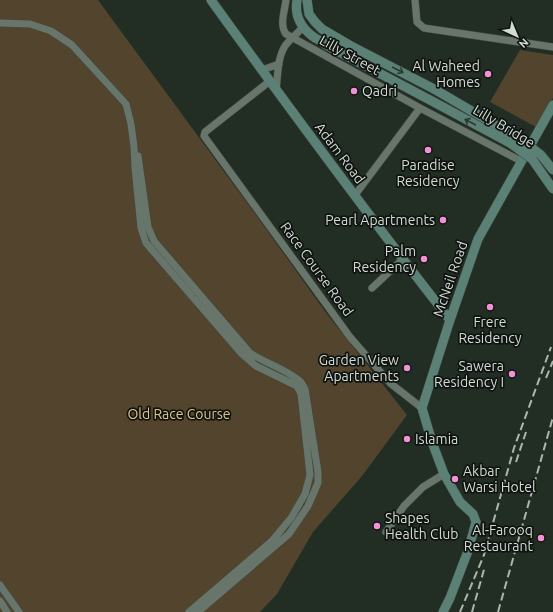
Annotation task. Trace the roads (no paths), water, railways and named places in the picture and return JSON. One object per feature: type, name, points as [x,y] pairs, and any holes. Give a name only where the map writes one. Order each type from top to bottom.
[{"type":"street","name":"Adam Road","points":[[211,0],[270,82],[450,320]]},
{"type":"street","points":[[286,0],[283,18],[284,30],[293,38]]},
{"type":"street","points":[[276,90],[279,64],[285,46],[303,27],[297,15],[297,0]]},
{"type":"street","name":"Lilly Bridge","points":[[308,0],[307,8],[312,18],[322,29],[434,89],[523,141],[541,156],[553,170]]},
{"type":"street","points":[[416,0],[416,22],[420,26],[431,29],[553,47]]},
{"type":"street","points":[[0,23],[30,24],[50,31],[72,45],[126,104],[131,124],[134,147],[141,228],[146,243],[241,353],[256,366],[297,386],[301,394],[310,475],[302,500],[291,518],[272,541],[189,612]]},
{"type":"street","name":"Lilly Bridge","points":[[303,27],[326,45],[510,143],[536,165],[553,189]]},
{"type":"street","name":"Lilly Street","points":[[293,38],[521,162]]},
{"type":"street","points":[[262,70],[279,64]]},
{"type":"street","name":"Race Course Road","points":[[270,82],[205,132],[204,136],[350,337],[390,383],[422,408]]},
{"type":"street","name":"McNeil Road","points":[[422,408],[478,239],[553,105]]},
{"type":"street","points":[[355,195],[420,108]]},
{"type":"street","points":[[134,147],[139,160],[148,227],[154,241],[250,353],[259,360],[290,374],[299,380],[305,389],[318,472],[318,483],[308,506],[289,534],[198,612]]},
{"type":"street","points":[[372,288],[403,259]]},
{"type":"street","points":[[422,408],[432,442],[444,474],[460,502],[474,514],[476,522],[468,551],[444,612]]},
{"type":"street","points":[[386,532],[404,506],[422,487],[444,474]]},
{"type":"street","points":[[0,585],[19,612]]},
{"type":"street","points":[[0,601],[7,612]]},
{"type":"railway","points":[[460,612],[484,555],[514,448],[551,347]]},
{"type":"railway","points":[[546,378],[553,361]]},
{"type":"railway","points":[[498,612],[553,417]]},
{"type":"railway","points":[[516,462],[526,432]]},
{"type":"railway","points":[[472,612],[485,566]]},
{"type":"place","name":"Al Waheed Homes","points":[[488,74]]},
{"type":"place","name":"Qadri","points":[[354,91]]},
{"type":"place","name":"Paradise Residency","points":[[428,150]]},
{"type":"place","name":"Pearl Apartments","points":[[443,220]]},
{"type":"place","name":"Palm Residency","points":[[424,259]]},
{"type":"place","name":"Frere Residency","points":[[490,307]]},
{"type":"place","name":"Garden View Apartments","points":[[407,368]]},
{"type":"place","name":"Sawera Residency I","points":[[512,374]]},
{"type":"place","name":"Islamia","points":[[407,439]]},
{"type":"place","name":"Akbar Warsi Hotel","points":[[455,479]]},
{"type":"place","name":"Shapes Health Club","points":[[377,526]]},
{"type":"place","name":"Al-Farooq Restaurant","points":[[541,538]]},
{"type":"park label","name":"Old Race Course","points":[[179,414]]}]
